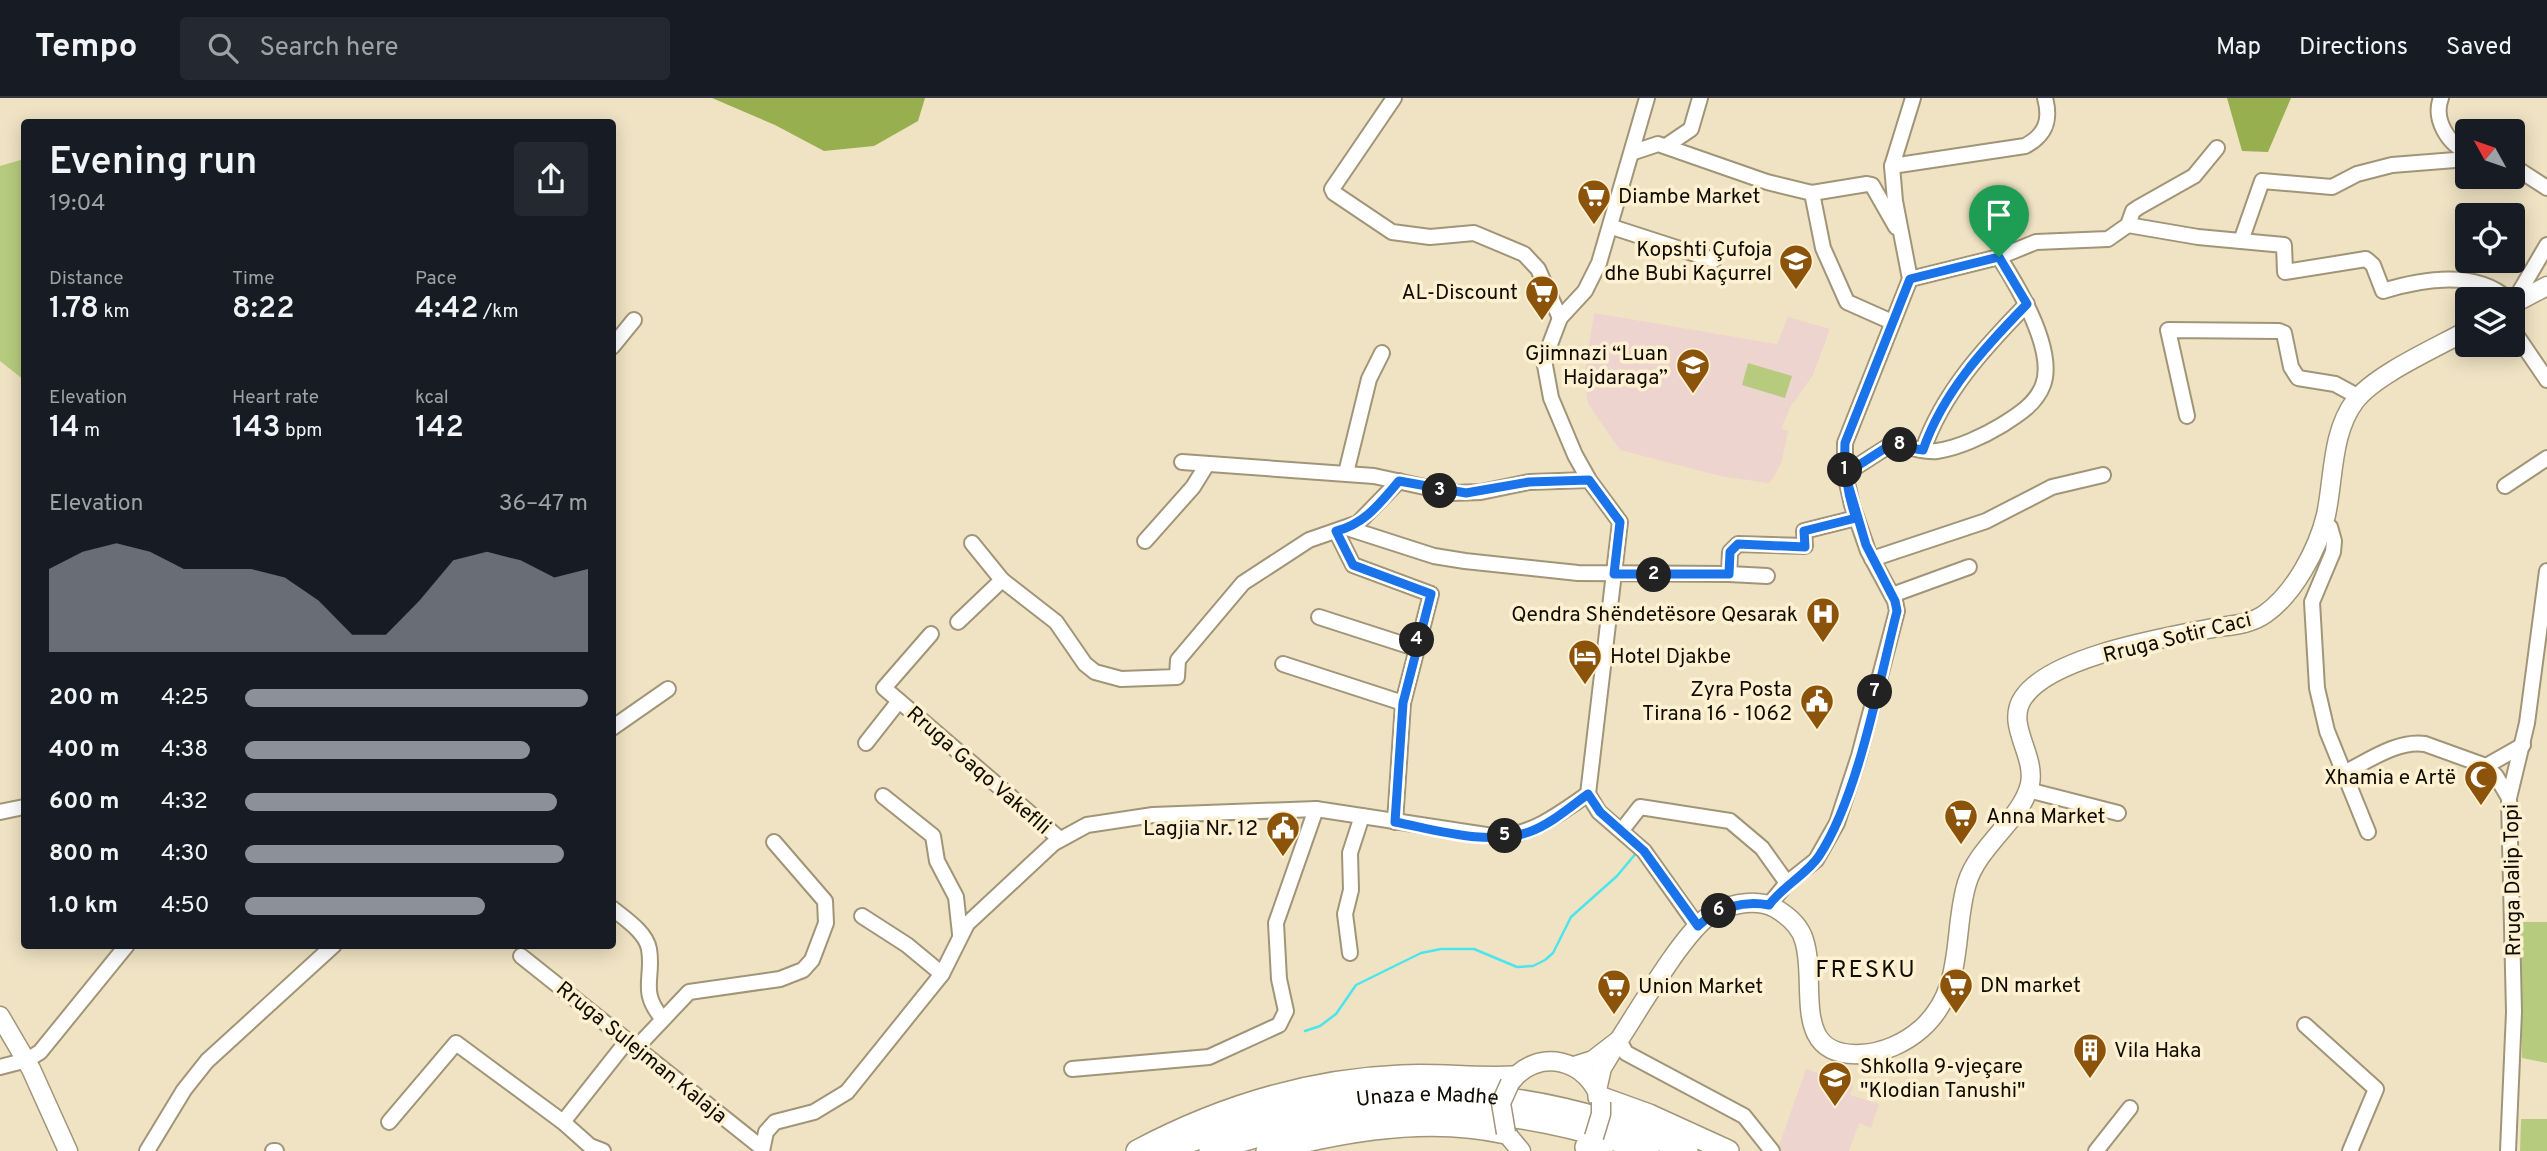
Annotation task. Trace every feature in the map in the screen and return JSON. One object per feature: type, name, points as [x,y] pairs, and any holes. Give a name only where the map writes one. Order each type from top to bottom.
[{"type":"highway","points":[[1137,1151],[1220,1111],[1308,1086],[1400,1076],[1511,1080]]},
{"type":"highway","name":"Unaza e Madhe","points":[[1165,1151],[1231,1126],[1304,1106],[1365,1096],[1450,1093],[1560,1108],[1611,1121],[1687,1151]]},
{"type":"highway","points":[[1599,1096],[1649,1115],[1728,1151]]},
{"type":"highway","points":[[1210,1151],[1309,1122],[1393,1110],[1446,1109],[1561,1124],[1648,1151]]},
{"type":"highway","points":[[1267,1151],[1368,1130],[1462,1125],[1506,1133]]},
{"type":"main road","points":[[2525,297],[2547,286]]},
{"type":"main road","name":"Rruga Sotir Caci","points":[[2028,790],[2030,768],[2017,714],[2022,700],[2031,688],[2063,669],[2107,652],[2149,640],[2259,618],[2289,589],[2324,523],[2339,437],[2346,416],[2359,397],[2372,385],[2455,337]]},
{"type":"main road","points":[[1589,1150],[1599,1126],[1602,1068],[1698,926],[1715,913],[1728,908],[1753,903],[1769,905],[1791,920],[1804,938],[1810,1015],[1820,1040],[1830,1050],[1844,1055],[1886,1050],[1923,1028],[1939,1004],[1957,960],[1964,900],[1971,872],[2028,790]]},
{"type":"main road","points":[[0,1016],[27,1060],[68,1151]]},
{"type":"main road","points":[[1574,1066],[1593,1060],[1622,1036]]},
{"type":"main road","points":[[1521,1151],[1506,1133],[1502,1103],[1511,1080],[1539,1062],[1559,1061],[1574,1066],[1589,1078],[1599,1096]]},
{"type":"street","points":[[1394,98],[1344,170],[1332,189],[1334,193],[1392,232],[1430,237],[1474,233],[1524,254],[1538,269],[1560,317]]},
{"type":"street","points":[[1647,98],[1612,227],[1591,282],[1560,317],[1545,351],[1544,371],[1569,442],[1589,480],[1620,522],[1588,794],[1600,812],[1640,846],[1698,926]]},
{"type":"street","points":[[1666,146],[1691,129],[1700,98]]},
{"type":"street","points":[[1769,905],[1787,883],[1816,860],[1843,807],[1897,611],[1856,518],[1845,474],[1845,443],[1910,279],[1892,166],[1913,98]]},
{"type":"street","points":[[1892,166],[2025,146],[2042,135],[2046,127],[2049,118],[2045,98]]},
{"type":"street","points":[[2441,98],[2439,120],[2455,144]]},
{"type":"street","points":[[1634,152],[1653,145],[1666,146],[1767,182],[1812,193],[1861,184],[1872,186],[1902,237]]},
{"type":"street","points":[[2128,225],[2133,211],[2194,176],[2217,148]]},
{"type":"street","points":[[2241,241],[2262,181],[2332,187],[2357,174],[2392,164],[2455,160]]},
{"type":"street","points":[[2525,174],[2547,188]]},
{"type":"street","points":[[1812,193],[1823,248],[1847,302],[1892,322]]},
{"type":"street","points":[[1910,279],[1999,257],[2036,242],[2101,241],[2128,225],[2284,245],[2285,272],[2366,259],[2373,265],[2383,291],[2417,282],[2465,281],[2490,287]]},
{"type":"street","points":[[1612,227],[1714,260]]},
{"type":"street","points":[[2522,287],[2547,245]]},
{"type":"street","points":[[1845,474],[1890,445],[1937,451],[1991,432],[2021,414],[2036,397],[2045,377],[2044,362],[2027,304],[1999,257]]},
{"type":"street","points":[[1923,450],[1952,391],[1988,344],[2027,304]]},
{"type":"street","points":[[616,342],[634,320]]},
{"type":"street","points":[[2187,416],[2168,330],[2279,331],[2284,333],[2291,367],[2298,378],[2335,384],[2359,397]]},
{"type":"street","points":[[2525,348],[2547,380]]},
{"type":"street","points":[[1346,473],[1369,379],[1382,353]]},
{"type":"street","points":[[2505,486],[2547,458]]},
{"type":"street","points":[[1182,462],[1206,466],[1346,473],[1466,493],[1529,482],[1589,480]]},
{"type":"street","points":[[1145,541],[1189,493],[1206,466]]},
{"type":"street","points":[[1872,559],[1986,521],[2052,487],[2103,475]]},
{"type":"street","points":[[972,543],[1002,580],[1056,622],[1085,664],[1095,672],[1121,680],[1177,677],[1178,660],[1243,583],[1309,540],[1341,530],[1371,514],[1399,481]]},
{"type":"street","points":[[1729,574],[1732,546],[1746,544],[1805,547],[1804,531],[1856,518]]},
{"type":"street","points":[[2324,523],[2330,527],[2334,541],[2333,552],[2312,602],[2317,688],[2327,731],[2368,832]]},
{"type":"street","points":[[1341,530],[1434,556],[1566,572],[1767,576]]},
{"type":"street","points":[[1341,530],[1353,565],[1431,594],[1403,703],[1395,822]]},
{"type":"street","points":[[1892,595],[1969,567]]},
{"type":"street","name":"Rruga Dalip Topi","points":[[2508,1151],[2514,1012],[2509,798],[2523,745],[2547,571]]},
{"type":"street","points":[[958,622],[1002,580]]},
{"type":"street","points":[[1319,617],[1415,648]]},
{"type":"street","name":"Rruga Gaqo Vakeflli","points":[[931,634],[884,688],[1060,839]]},
{"type":"street","points":[[1283,664],[1403,703]]},
{"type":"street","points":[[616,725],[668,690]]},
{"type":"street","name":"Rruga Gaqo Vakeflli","points":[[866,743],[899,701]]},
{"type":"street","points":[[2344,773],[2395,748],[2416,743],[2486,765],[2509,798]]},
{"type":"street","points":[[2486,765],[2523,745]]},
{"type":"street","points":[[2028,790],[2118,813]]},
{"type":"street","points":[[762,1150],[766,1132],[775,1122],[826,1107],[847,1093],[942,974],[959,935],[978,914],[1060,839],[1087,825],[1126,817],[1316,809],[1475,836],[1515,835],[1541,826],[1588,794]]},
{"type":"street","points":[[883,796],[933,836],[937,861],[951,886],[959,909],[959,935]]},
{"type":"street","points":[[1622,830],[1640,807],[1724,818],[1762,848],[1787,883]]},
{"type":"street","points":[[0,812],[21,808]]},
{"type":"street","points":[[1072,1069],[1209,1057],[1279,1026],[1286,1011],[1279,979],[1275,935],[1278,911],[1316,809]]},
{"type":"street","points":[[1350,953],[1345,914],[1351,890],[1350,853],[1363,816]]},
{"type":"street","points":[[563,1122],[631,1045],[689,992],[780,979],[803,970],[812,960],[826,923],[825,901],[774,842]]},
{"type":"street","points":[[616,911],[636,928],[649,948],[648,996],[662,1017]]},
{"type":"street","points":[[862,916],[907,945],[942,974]]},
{"type":"street","points":[[0,1067],[27,1060],[40,1052],[124,949]]},
{"type":"street","points":[[147,1151],[184,1090],[207,1061],[330,949]]},
{"type":"street","name":"Rruga Sulejman Kalaja","points":[[521,956],[762,1150]]},
{"type":"street","points":[[2305,1026],[2376,1089],[2350,1151]]},
{"type":"street","points":[[1622,1036],[1626,1053],[1744,1116],[1772,1151]]},
{"type":"street","points":[[389,1122],[456,1044],[563,1122],[590,1146],[603,1151]]},
{"type":"street","points":[[2096,1151],[2130,1108]]},
{"type":"shaded area","name":"Gjimnazi “Luan Hajdaraga”","points":[[1594,313],[1777,344],[1788,317],[1830,329],[1813,375],[1791,406],[1781,429],[1788,431],[1782,461],[1773,479],[1768,483],[1720,476],[1620,450],[1588,404],[1584,376]]},
{"type":"shaded area","name":"Shkolla 9-vjeçare \"Klodian Tanushi\"","points":[[1806,1069],[1853,1086],[1850,1095],[1879,1104],[1871,1128],[1859,1123],[1849,1151],[1777,1151]]},
{"type":"green space","points":[[712,98],[925,98],[918,121],[874,146],[824,151],[775,125]]},
{"type":"green space","points":[[2227,98],[2291,98],[2268,152],[2242,151]]},
{"type":"green space","points":[[21,160],[21,378],[0,361],[0,166]]},
{"type":"green space","points":[[1748,363],[1792,376],[1785,398],[1742,385]]},
{"type":"green space","points":[[2521,922],[2547,922],[2547,1063],[2522,1058]]},
{"type":"green space","points":[[2521,1119],[2547,1119],[2547,1151],[2520,1151]]},
{"type":"waterway","points":[[1305,1031],[1320,1026],[1336,1014],[1356,985],[1421,953],[1441,949],[1474,949],[1517,967],[1533,966],[1545,960],[1553,953],[1571,917],[1617,876],[1637,852]]},
{"type":"place","name":"Diambe Market","points":[[1594,226]]},
{"type":"place","name":"Kopshti Çufoja dhe Bubi Kaçurrel","points":[[1796,291]]},
{"type":"place","name":"AL-Discount","points":[[1542,322]]},
{"type":"place","name":"Gjimnazi “Luan Hajdaraga”","points":[[1693,395]]},
{"type":"place","name":"Qendra Shëndetësore Qesarak","points":[[1823,644]]},
{"type":"place","name":"Hotel Djakbe","points":[[1585,686]]},
{"type":"place","name":"Zyra Posta Tirana 16 - 1062","points":[[1817,731]]},
{"type":"place","name":"Xhamia e Artë","points":[[2481,807]]},
{"type":"place","name":"Anna Market","points":[[1961,846]]},
{"type":"place","name":"Lagjia Nr. 12","points":[[1283,858]]},
{"type":"place","name":"DN market","points":[[1956,1015]]},
{"type":"place","name":"Union Market","points":[[1614,1016]]},
{"type":"place","name":"Vila Haka","points":[[2090,1080]]},
{"type":"place","name":"Shkolla 9-vjeçare \"Klodian Tanushi\"","points":[[1835,1108]]},
{"type":"district","name":"FRESKU","points":[[1866,969]]},
{"type":"route","points":[[1999,257],[1910,279],[1845,443],[1844,463],[1845,474],[1847,491],[1856,518],[1804,531],[1805,547],[1746,544],[1732,546],[1729,574],[1614,574],[1620,522],[1589,480],[1529,482],[1466,493],[1429,489],[1399,481],[1371,514],[1358,523],[1336,531],[1353,565],[1431,594],[1403,703],[1395,822],[1475,836],[1515,835],[1541,826],[1588,794],[1600,812],[1644,851],[1698,926],[1715,913],[1741,904],[1769,905],[1787,883],[1816,860],[1837,822],[1859,756],[1897,611],[1895,601],[1861,533],[1847,491],[1845,474],[1890,445],[1923,450],[1952,391],[1994,338],[2027,304],[1999,257]]}]
